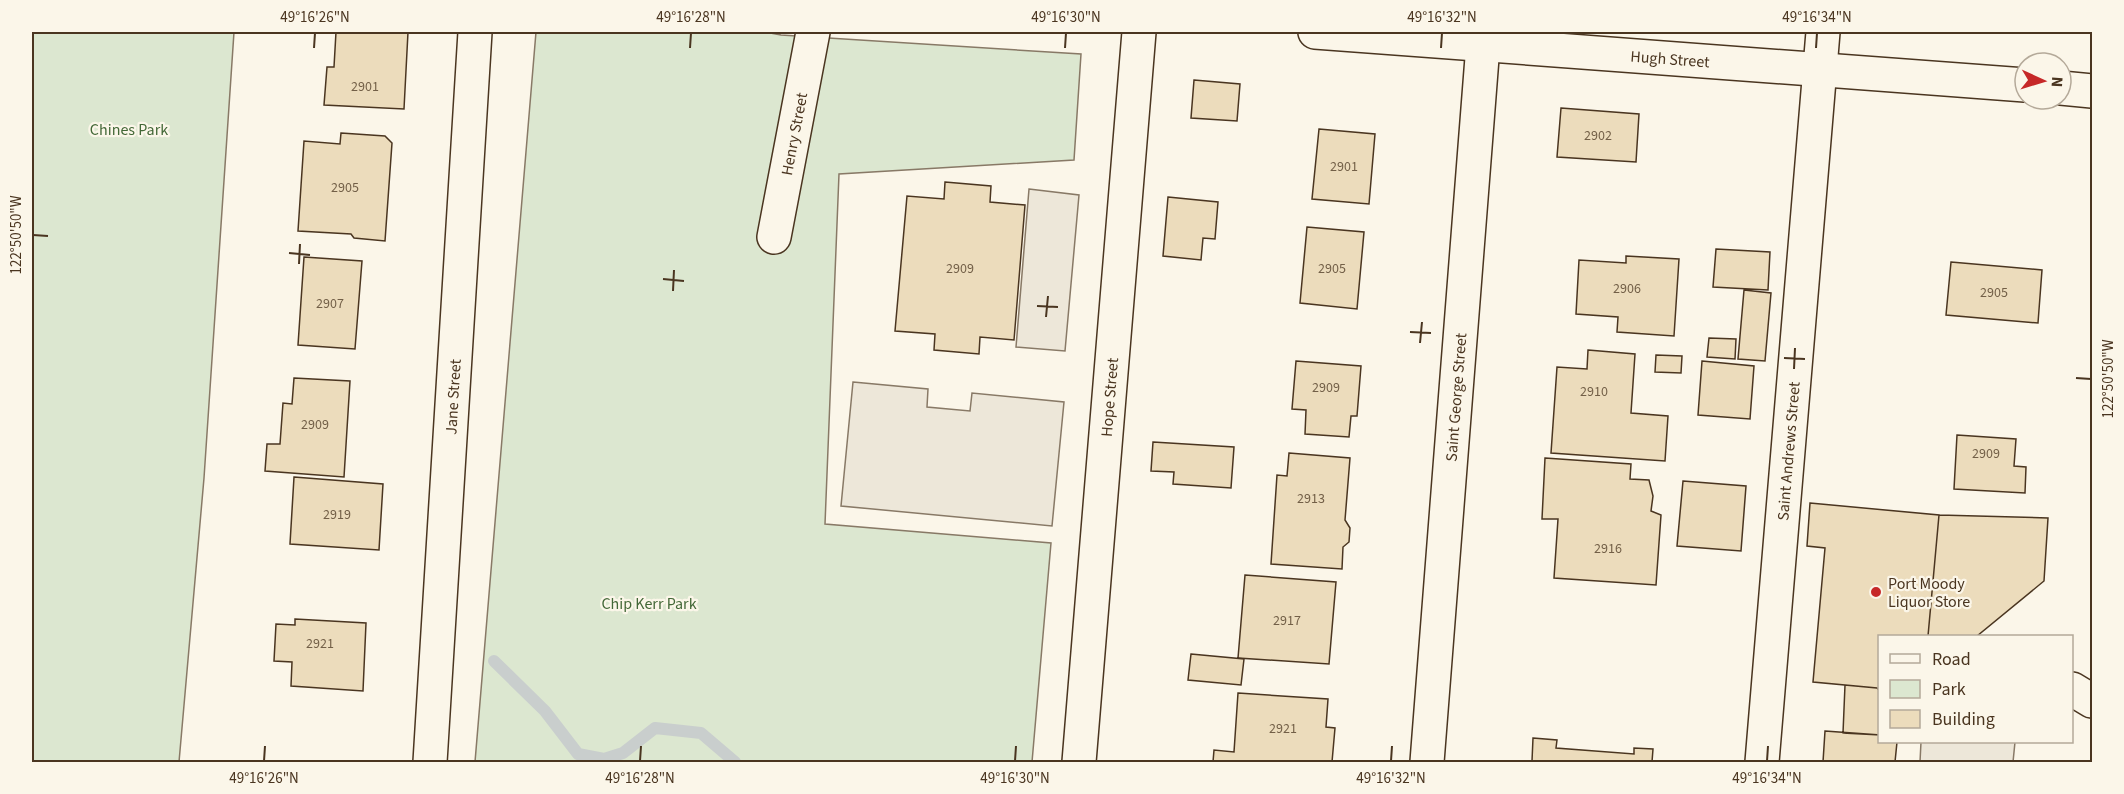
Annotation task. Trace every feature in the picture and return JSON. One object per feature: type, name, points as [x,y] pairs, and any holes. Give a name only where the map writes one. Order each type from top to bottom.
[{"type":"street","name":"Jane Street","points":[[430,762],[476,32]]},
{"type":"street","name":"Henry Street","points":[[774,237],[813,32]]},
{"type":"street","name":"Hope Street","points":[[1079,762],[1139,32]]},
{"type":"street","name":"Hugh Street","points":[[1315,32],[1483,38],[1820,70],[2013,85]]},
{"type":"street","name":"Saint Andrews Street","points":[[1762,762],[1823,32]]},
{"type":"street","name":"Saint George Street","points":[[1427,762],[1483,38]]},
{"type":"street","points":[[2073,89],[2092,91]]},
{"type":"street","points":[[2073,690],[2092,701]]},
{"type":"green space","name":"Chines Park","points":[[32,32],[234,32],[204,478],[179,762],[32,762]]},
{"type":"green space","name":"Chip Kerr Park","points":[[536,32],[765,32],[781,35],[1081,54],[1074,160],[839,174],[825,524],[1051,543],[1032,762],[475,762]]},
{"type":"shaded area","points":[[1029,189],[1079,195],[1065,351],[1016,347]]},
{"type":"shaded area","points":[[853,382],[928,389],[927,407],[970,411],[972,393],[1064,402],[1052,526],[841,506]]},
{"type":"shaded area","points":[[1921,743],[2015,743],[2013,762],[1920,762]]},
{"type":"building","points":[[336,32],[408,32],[404,109],[324,105],[327,67],[334,67]]},
{"type":"building","points":[[1194,80],[1240,84],[1237,121],[1191,118]]},
{"type":"building","points":[[1561,108],[1639,114],[1636,162],[1557,157]]},
{"type":"building","points":[[1319,129],[1375,134],[1369,204],[1312,199]]},
{"type":"building","points":[[341,133],[385,136],[392,143],[385,241],[354,238],[351,234],[298,231],[304,141],[340,144]]},
{"type":"building","points":[[945,182],[991,186],[990,202],[1025,205],[1014,340],[980,337],[979,354],[934,350],[935,334],[895,331],[907,196],[944,199]]},
{"type":"building","points":[[1168,197],[1218,202],[1215,239],[1203,238],[1201,260],[1163,256]]},
{"type":"building","points":[[1307,227],[1364,232],[1357,309],[1300,303]]},
{"type":"building","points":[[1716,249],[1770,252],[1768,290],[1713,287]]},
{"type":"building","points":[[1626,256],[1679,259],[1674,336],[1617,332],[1618,317],[1576,314],[1579,260],[1626,263]]},
{"type":"building","points":[[304,257],[362,261],[355,349],[298,345]]},
{"type":"building","points":[[1951,262],[2042,270],[2038,323],[1946,315]]},
{"type":"building","points":[[1744,290],[1771,293],[1765,361],[1738,359]]},
{"type":"building","points":[[1709,338],[1736,339],[1735,359],[1707,357]]},
{"type":"building","points":[[1588,350],[1635,354],[1631,413],[1668,416],[1665,461],[1551,453],[1557,367],[1587,369]]},
{"type":"building","points":[[1656,355],[1682,356],[1681,373],[1655,372]]},
{"type":"building","points":[[1296,361],[1361,366],[1357,416],[1351,416],[1349,437],[1305,434],[1306,410],[1292,409]]},
{"type":"building","points":[[1702,361],[1754,366],[1750,419],[1698,415]]},
{"type":"building","points":[[294,378],[350,381],[344,477],[265,471],[267,444],[280,444],[283,403],[292,404]]},
{"type":"building","points":[[1957,435],[2016,439],[2014,466],[2026,467],[2025,493],[1954,489]]},
{"type":"building","points":[[1153,442],[1234,447],[1231,488],[1173,484],[1174,472],[1151,471]]},
{"type":"building","points":[[1289,453],[1350,458],[1345,520],[1350,528],[1349,542],[1343,547],[1342,569],[1271,564],[1277,475],[1287,476]]},
{"type":"building","points":[[1545,458],[1631,464],[1630,479],[1649,480],[1653,496],[1651,511],[1661,515],[1656,585],[1554,578],[1558,519],[1542,519]]},
{"type":"building","points":[[294,477],[383,484],[379,550],[290,544]]},
{"type":"building","points":[[1683,481],[1746,486],[1741,551],[1677,546]]},
{"type":"building","name":"Port Moody Liquor Store","points":[[1810,503],[1939,515],[1928,635],[1878,635],[1878,689],[1813,682],[1825,548],[1807,546]]},
{"type":"building","points":[[1939,515],[2048,518],[2044,581],[1978,635],[1928,635]]},
{"type":"building","points":[[1245,575],[1336,582],[1329,664],[1238,658]]},
{"type":"building","points":[[295,619],[366,623],[363,691],[291,686],[292,662],[274,661],[276,624],[295,625]]},
{"type":"building","points":[[1191,654],[1244,659],[1241,685],[1188,680]]},
{"type":"building","points":[[1845,685],[1877,688],[1878,735],[1843,733]]},
{"type":"building","points":[[1238,693],[1328,699],[1326,727],[1335,728],[1332,762],[1213,762],[1214,750],[1234,752]]},
{"type":"building","points":[[1825,731],[1878,735],[1878,743],[1897,743],[1895,762],[1823,762]]},
{"type":"building","points":[[1533,738],[1557,740],[1556,748],[1634,754],[1634,748],[1653,749],[1652,762],[1532,761]]},
{"type":"waterway","points":[[494,661],[545,711],[578,754],[604,759],[623,753],[655,728],[701,733],[735,762]]},
{"type":"place","name":"Port Moody Liquor Store","points":[[1876,592]]}]
